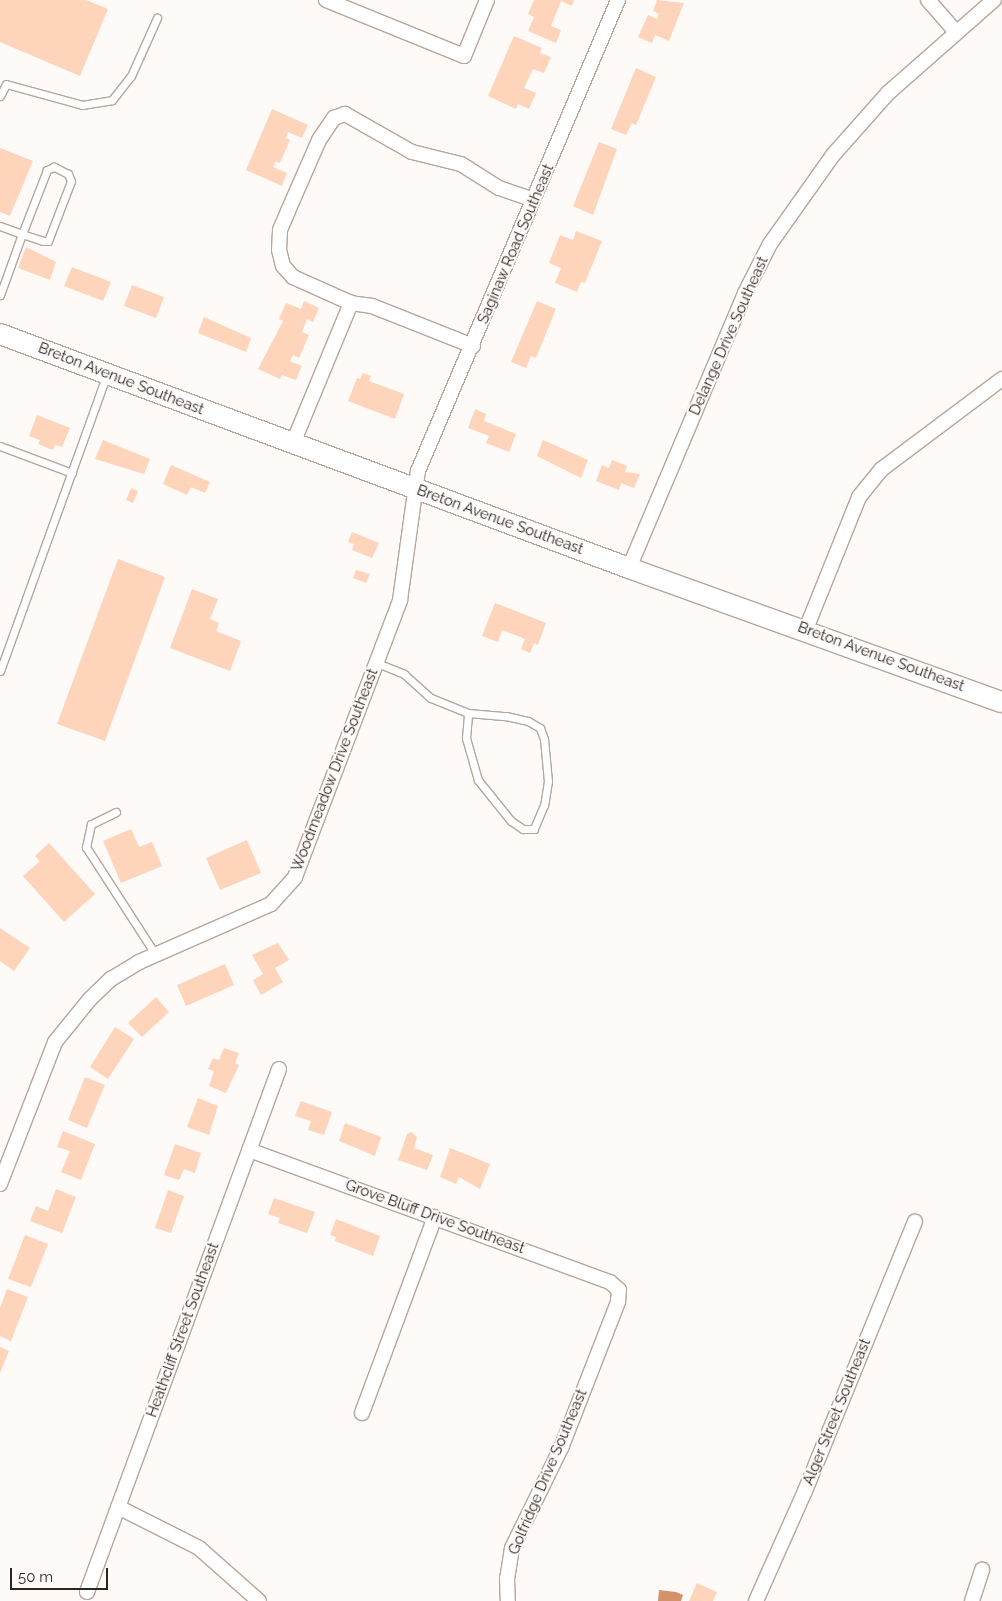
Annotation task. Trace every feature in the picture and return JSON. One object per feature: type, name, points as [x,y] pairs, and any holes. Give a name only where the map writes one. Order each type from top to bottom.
[{"type":"main road","name":"Breton Avenue Southeast","points":[[0,334],[629,568],[806,629],[1002,702]]},
{"type":"street","points":[[326,0],[464,56],[487,0]]},
{"type":"street","name":"Saginaw Road Southeast","points":[[415,489],[418,471],[473,346],[618,0]]},
{"type":"street","points":[[928,0],[956,32]]},
{"type":"street","name":"Delange Drive Southeast","points":[[629,568],[746,293],[770,244],[833,155],[888,93],[994,0]]},
{"type":"street","points":[[473,346],[372,306],[351,303],[311,287],[293,277],[283,266],[279,250],[280,230],[326,127],[334,118],[344,114],[412,152],[461,164],[499,188],[534,200]]},
{"type":"street","points":[[292,443],[351,303]]},
{"type":"street","points":[[806,629],[859,497],[882,469],[1002,379]]},
{"type":"street","name":"Woodmeadow Drive Southeast","points":[[0,1184],[4,1161],[55,1042],[111,979],[156,955],[256,912],[285,891],[306,851],[405,581],[415,489]]},
{"type":"street","name":"Heathcliff Street Southeast","points":[[87,1592],[279,1069]]},
{"type":"street","name":"Grove Bluff Drive Southeast","points":[[249,1150],[435,1216],[610,1282],[619,1290]]},
{"type":"street","points":[[362,1413],[435,1216]]},
{"type":"street","name":"Alger Street Southeast","points":[[756,1601],[805,1491],[915,1222]]},
{"type":"street","name":"Golfridge Drive Southeast","points":[[508,1601],[507,1578],[512,1548],[562,1446],[618,1302],[619,1290]]},
{"type":"street","points":[[118,1507],[199,1548],[259,1601]]},
{"type":"street","points":[[972,1601],[982,1570]]},
{"type":"lane","points":[[0,96],[3,83],[82,105],[112,100],[131,76],[157,18]]},
{"type":"lane","points":[[0,226],[22,234],[48,241],[71,181],[68,174],[54,167],[47,170],[22,234],[0,295]]},
{"type":"lane","points":[[0,671],[108,374]]},
{"type":"lane","points":[[0,446],[72,473]]},
{"type":"lane","points":[[376,663],[404,674],[431,698],[468,713],[528,721],[542,731],[548,781],[544,805],[534,829],[524,829],[511,821],[478,780],[466,738],[468,713]]},
{"type":"lane","points":[[116,812],[91,824],[86,847],[156,955]]},
{"type":"shaded area","points":[[659,1590],[676,1592],[683,1595],[681,1601],[658,1601]]},
{"type":"building","points":[[0,0],[86,0],[108,9],[80,76],[0,42]]},
{"type":"building","points":[[534,0],[574,0],[572,6],[561,1],[551,26],[561,30],[556,43],[528,31],[534,17],[528,14]]},
{"type":"building","points":[[657,0],[684,3],[669,41],[655,35],[652,43],[638,37],[648,15],[657,19],[659,14],[653,11]]},
{"type":"building","points":[[514,36],[542,48],[540,53],[551,57],[544,73],[533,69],[524,88],[536,93],[529,109],[518,104],[516,109],[488,96]]},
{"type":"building","points":[[636,68],[656,77],[636,125],[632,123],[626,135],[611,129]]},
{"type":"building","points":[[272,109],[308,125],[302,138],[288,132],[286,138],[290,140],[280,163],[276,161],[273,167],[287,173],[282,186],[246,170]]},
{"type":"building","points":[[599,142],[617,149],[593,215],[573,206]]},
{"type":"building","points":[[0,148],[33,161],[10,216],[0,212]]},
{"type":"building","points":[[576,231],[602,241],[585,283],[581,282],[577,292],[555,283],[561,268],[549,263],[560,235],[573,240]]},
{"type":"building","points":[[26,247],[56,262],[50,280],[18,268]]},
{"type":"building","points":[[72,267],[111,282],[103,301],[64,286]]},
{"type":"building","points":[[132,285],[164,297],[156,318],[124,306]]},
{"type":"building","points":[[304,301],[319,308],[313,322],[307,319],[302,332],[309,335],[299,358],[293,355],[290,361],[302,366],[296,380],[282,375],[280,379],[258,369],[283,321],[279,319],[286,303],[301,309]]},
{"type":"building","points":[[537,301],[556,309],[536,358],[531,356],[526,368],[511,362]]},
{"type":"building","points":[[204,317],[251,338],[246,352],[198,333]]},
{"type":"building","points":[[363,373],[371,376],[369,381],[404,394],[395,419],[348,401],[357,378],[360,379]]},
{"type":"building","points":[[475,409],[486,414],[484,421],[516,434],[509,452],[486,443],[489,436],[468,428]]},
{"type":"building","points":[[37,415],[70,428],[62,447],[55,445],[53,450],[38,444],[40,440],[29,436]]},
{"type":"building","points":[[103,440],[150,459],[144,474],[95,459]]},
{"type":"building","points":[[543,440],[588,460],[581,478],[537,456]]},
{"type":"building","points":[[612,460],[627,466],[625,472],[640,474],[634,488],[621,483],[619,490],[596,481],[602,465],[609,468]]},
{"type":"building","points":[[171,465],[210,482],[205,493],[191,487],[187,495],[163,484]]},
{"type":"building","points":[[131,488],[138,491],[133,503],[126,500]]},
{"type":"building","points":[[352,532],[379,543],[372,558],[352,550],[354,544],[348,542]]},
{"type":"building","points":[[118,559],[165,577],[105,741],[57,724]]},
{"type":"building","points":[[356,570],[370,574],[366,583],[353,578]]},
{"type":"building","points":[[192,589],[218,599],[210,619],[219,623],[216,631],[241,641],[230,671],[170,648]]},
{"type":"building","points":[[495,603],[546,623],[538,645],[534,643],[530,653],[521,649],[525,639],[502,630],[498,642],[482,636]]},
{"type":"building","points":[[131,829],[139,847],[152,842],[162,866],[121,883],[103,841]]},
{"type":"building","points":[[247,840],[261,873],[220,890],[206,858]]},
{"type":"building","points":[[49,843],[95,894],[64,922],[23,876],[40,861],[35,856]]},
{"type":"building","points":[[0,928],[30,948],[14,971],[0,961]]},
{"type":"building","points":[[278,943],[289,960],[275,968],[283,982],[261,995],[253,980],[263,974],[252,955]]},
{"type":"building","points":[[225,964],[234,985],[186,1006],[177,985]]},
{"type":"building","points":[[156,997],[169,1012],[142,1037],[128,1023]]},
{"type":"building","points":[[115,1027],[134,1039],[108,1079],[90,1067]]},
{"type":"building","points":[[224,1048],[239,1053],[235,1063],[239,1065],[226,1093],[209,1086],[214,1071],[208,1069],[213,1058],[219,1060]]},
{"type":"building","points":[[85,1077],[105,1085],[87,1128],[68,1120]]},
{"type":"building","points":[[198,1098],[218,1106],[209,1135],[187,1127]]},
{"type":"building","points":[[301,1101],[332,1112],[324,1135],[308,1130],[311,1121],[295,1116]]},
{"type":"building","points":[[345,1123],[381,1137],[375,1156],[339,1141]]},
{"type":"building","points":[[63,1131],[95,1144],[81,1180],[61,1172],[70,1151],[57,1147]]},
{"type":"building","points":[[411,1132],[417,1137],[414,1148],[433,1155],[427,1170],[398,1160],[407,1134]]},
{"type":"building","points":[[175,1144],[201,1153],[195,1173],[184,1169],[179,1180],[164,1175]]},
{"type":"building","points":[[450,1148],[490,1164],[480,1189],[459,1177],[456,1184],[440,1177]]},
{"type":"building","points":[[56,1189],[76,1197],[62,1233],[30,1221],[36,1206],[48,1211]]},
{"type":"building","points":[[168,1190],[184,1196],[171,1233],[155,1228]]},
{"type":"building","points":[[274,1198],[315,1212],[307,1233],[278,1223],[280,1218],[268,1214]]},
{"type":"building","points":[[336,1219],[380,1236],[373,1256],[335,1241],[336,1237],[330,1235]]},
{"type":"building","points":[[25,1235],[48,1244],[31,1287],[8,1279]]},
{"type":"building","points":[[7,1289],[28,1297],[11,1341],[0,1336],[0,1308]]},
{"type":"building","points":[[0,1347],[9,1351],[0,1373]]},
{"type":"building","points":[[697,1583],[717,1592],[713,1601],[689,1601]]}]
